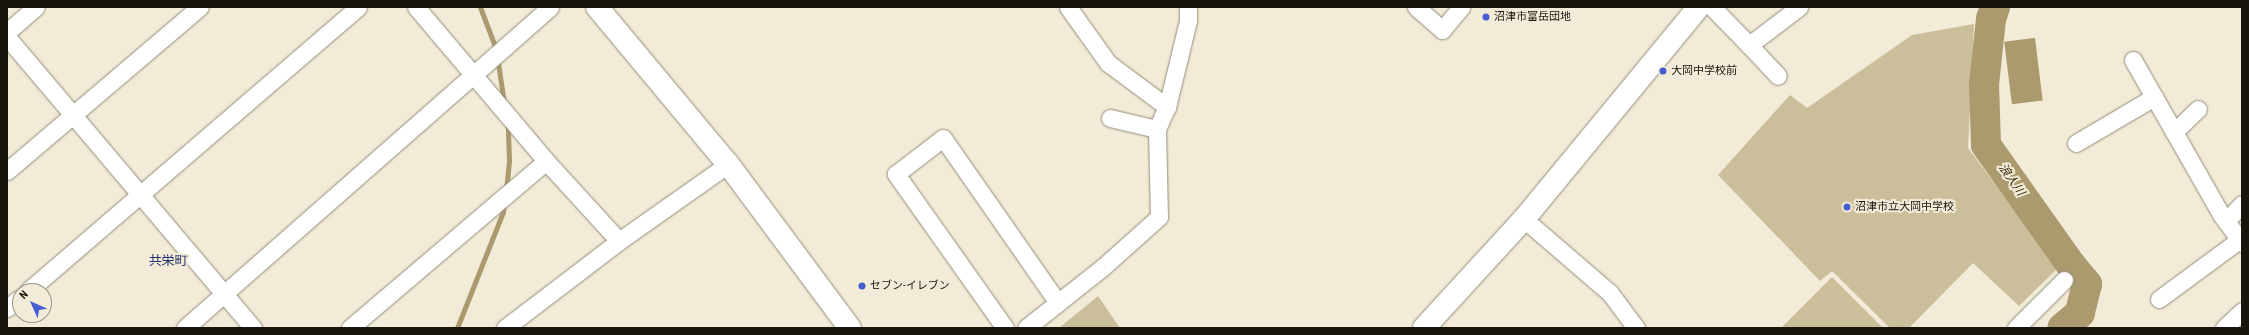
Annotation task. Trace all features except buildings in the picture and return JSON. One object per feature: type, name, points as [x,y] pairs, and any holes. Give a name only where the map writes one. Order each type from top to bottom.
[{"type":"street","points":[[7,32],[36,7]]},
{"type":"street","points":[[7,170],[73,116],[200,7]]},
{"type":"street","points":[[38,283],[141,196],[358,7]]},
{"type":"street","points":[[416,7],[546,161],[619,241]]},
{"type":"street","points":[[185,328],[474,76],[550,7]]},
{"type":"street","points":[[597,7],[728,164],[850,328]]},
{"type":"street","points":[[1068,7],[1108,63],[1167,107]]},
{"type":"street","points":[[1026,328],[1103,267],[1159,217],[1157,129],[1167,107],[1188,21],[1188,7]]},
{"type":"street","points":[[1416,7],[1442,30],[1461,7]]},
{"type":"street","points":[[1424,328],[1524,219],[1699,7]]},
{"type":"street","points":[[1712,7],[1778,76]]},
{"type":"street","points":[[1749,45],[1799,7]]},
{"type":"street","points":[[7,37],[253,328]]},
{"type":"street","points":[[2133,60],[2226,221],[2241,241],[2159,299]]},
{"type":"street","points":[[2076,143],[2154,97]]},
{"type":"street","points":[[2174,132],[2198,109]]},
{"type":"street","points":[[1110,118],[1157,129]]},
{"type":"street","points":[[1005,328],[896,174],[943,138],[1058,303]]},
{"type":"street","points":[[350,328],[546,161]]},
{"type":"street","points":[[505,328],[619,241],[728,164]]},
{"type":"street","points":[[2226,221],[2242,204]]},
{"type":"street","points":[[1524,219],[1610,293],[1636,328]]},
{"type":"street","points":[[2016,328],[2064,280]]},
{"type":"street","points":[[2224,328],[2242,311]]},
{"type":"shaded area","points":[[1974,24],[1968,148],[2058,268],[2019,306],[1973,263],[1909,328],[1890,328],[1832,271],[1820,281],[1718,175],[1790,95],[1807,108],[1912,35]]},
{"type":"shaded area","points":[[2035,38],[2043,101],[2012,104],[2004,42]]},
{"type":"shaded area","points":[[1832,277],[1883,328],[1781,328]]},
{"type":"shaded area","points":[[1098,296],[1120,328],[1059,328]]},
{"type":"waterway","points":[[480,7],[496,49],[504,103]]},
{"type":"waterway","name":"浪人川","points":[[1995,7],[1991,19],[1984,84],[1986,145],[2071,265],[2087,284],[2080,313],[2062,328]]},
{"type":"waterway","points":[[506,190],[509,161],[508,124]]},
{"type":"waterway","points":[[457,328],[503,212],[504,202]]},
{"type":"place","name":"沼津市富岳団地","points":[[1486,17]]},
{"type":"place","name":"大岡中学校前","points":[[1663,71]]},
{"type":"place","name":"沼津市立大岡中学校","points":[[1847,207]]},
{"type":"place","name":"セブン-イレブン","points":[[862,286]]},
{"type":"district","name":"共栄町","points":[[168,261]]}]
